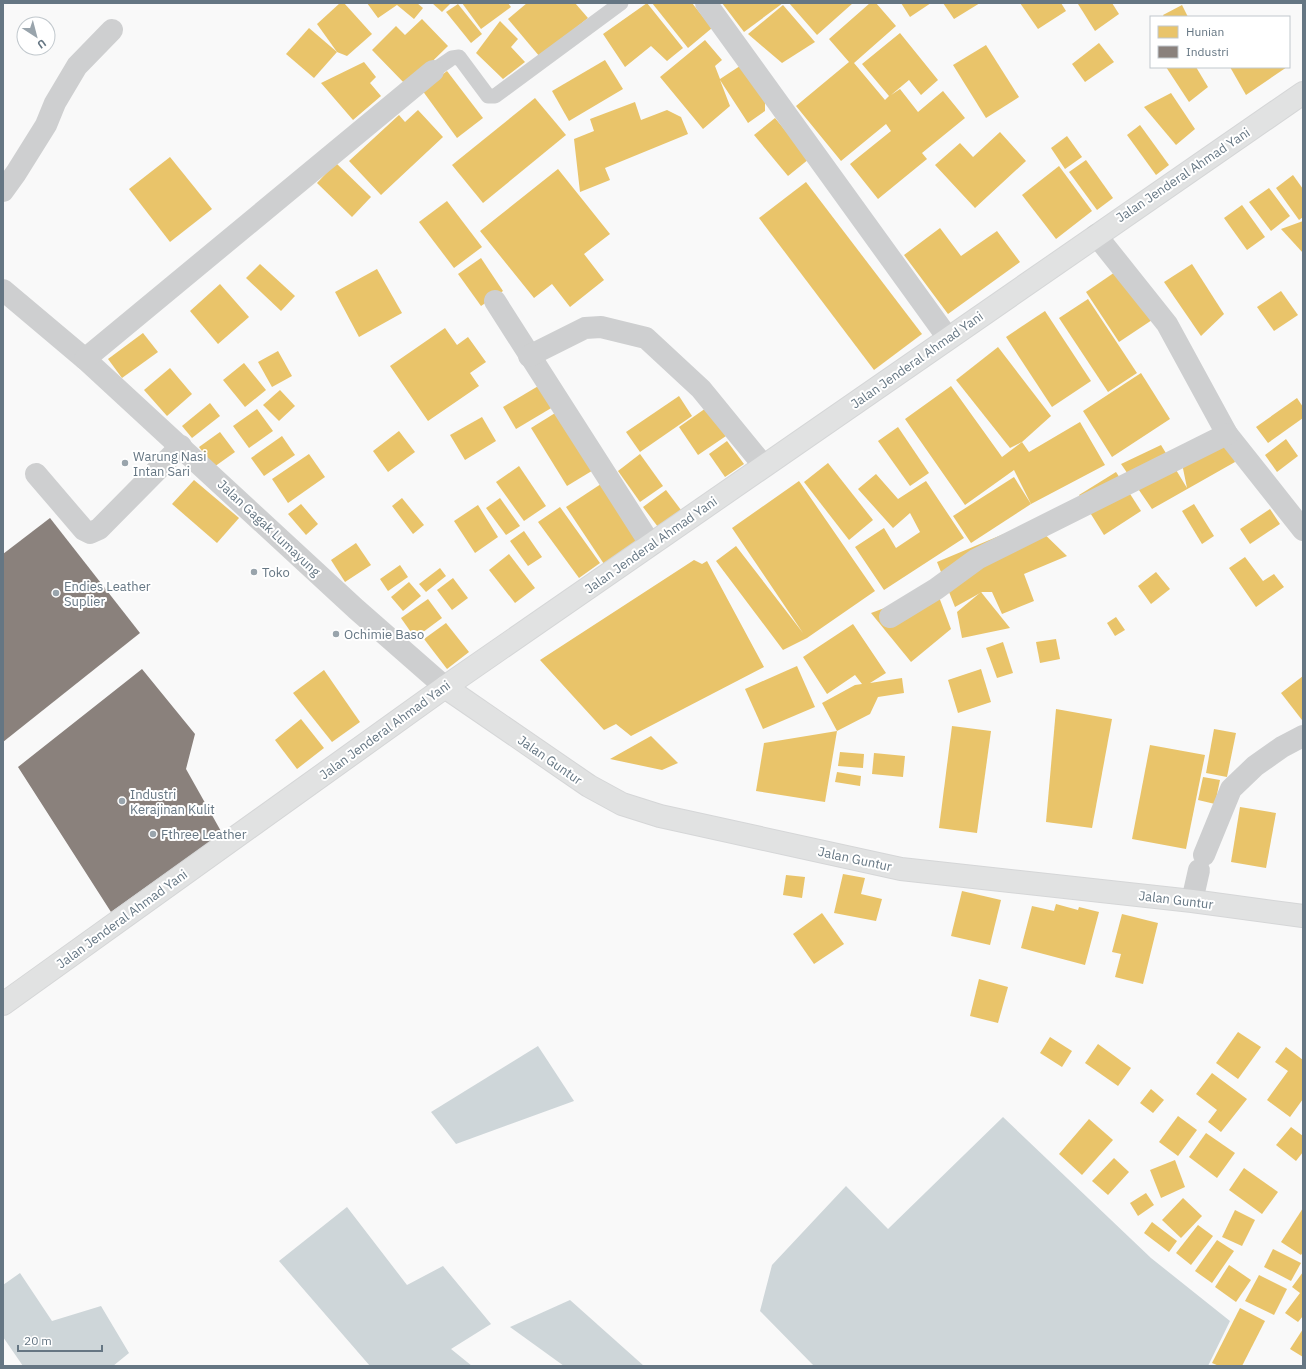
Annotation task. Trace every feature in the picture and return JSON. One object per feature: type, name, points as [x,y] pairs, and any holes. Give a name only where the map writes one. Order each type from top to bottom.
[{"type":"main road","name":"Jalan Jenderal Ahmad Yani","points":[[3,1004],[445,687],[1303,93]]},
{"type":"main road","name":"Jalan Guntur","points":[[445,687],[589,786],[622,804],[660,816],[901,869],[1192,901],[1303,916]]},
{"type":"street","points":[[706,3],[948,338]]},
{"type":"street","points":[[3,191],[46,125],[55,103],[77,66],[112,30]]},
{"type":"street","points":[[85,358],[433,71]]},
{"type":"street","points":[[1096,235],[1166,324],[1227,434],[1303,530]]},
{"type":"street","name":"Jalan Gagak Lumayung","points":[[3,290],[85,358],[356,609],[445,687]]},
{"type":"street","points":[[495,301],[651,545]]},
{"type":"street","points":[[529,356],[585,328],[601,327],[646,338],[701,389],[764,466]]},
{"type":"street","points":[[890,617],[936,589],[977,559],[1227,434]]},
{"type":"street","points":[[36,474],[84,530],[90,533],[99,529],[181,446]]},
{"type":"street","points":[[1192,901],[1202,863],[1231,789],[1255,766],[1303,736]]},
{"type":"lane","points":[[433,71],[452,58],[459,57],[488,96],[495,96],[621,3]]},
{"type":"shaded area","points":[[538,1046],[574,1101],[456,1144],[431,1112]]},
{"type":"shaded area","points":[[1003,1117],[1151,1258],[1230,1321],[1208,1366],[814,1366],[760,1311],[772,1265],[846,1186],[888,1229]]},
{"type":"shaded area","points":[[347,1207],[407,1285],[443,1266],[491,1324],[451,1349],[472,1366],[370,1366],[279,1261]]},
{"type":"shaded area","points":[[20,1273],[52,1321],[101,1306],[129,1353],[113,1366],[23,1366],[3,1337],[3,1285]]},
{"type":"shaded area","points":[[570,1300],[644,1366],[564,1366],[510,1327]]},
{"type":"building: Hunian","points":[[340,3],[344,3],[372,34],[347,56],[337,52],[317,24]]},
{"type":"building: Hunian","points":[[367,3],[417,3],[423,8],[414,19],[397,5],[378,18]]},
{"type":"building: Hunian","points":[[432,3],[451,3],[442,12]]},
{"type":"building: Hunian","points":[[462,3],[508,3],[511,7],[481,29]]},
{"type":"building: Hunian","points":[[527,3],[575,3],[588,18],[540,57],[508,19]]},
{"type":"building: Hunian","points":[[647,3],[683,48],[667,61],[651,46],[625,67],[603,34]]},
{"type":"building: Hunian","points":[[652,3],[692,3],[712,28],[688,48]]},
{"type":"building: Hunian","points":[[722,3],[783,3],[744,32]]},
{"type":"building: Hunian","points":[[789,3],[853,3],[817,35]]},
{"type":"building: Hunian","points":[[870,3],[876,3],[896,26],[854,63],[885,100],[889,96],[862,64],[900,33],[938,80],[921,95],[909,80],[891,95],[900,89],[918,112],[943,91],[965,118],[922,153],[927,159],[878,199],[850,164],[891,131],[886,124],[841,161],[796,106],[849,62],[829,39]]},
{"type":"building: Hunian","points":[[901,3],[931,3],[910,17]]},
{"type":"building: Hunian","points":[[943,3],[980,3],[954,19]]},
{"type":"building: Hunian","points":[[1020,3],[1061,3],[1066,11],[1038,29]]},
{"type":"building: Hunian","points":[[1112,3],[1119,14],[1095,31],[1078,4]]},
{"type":"building: Hunian","points":[[458,4],[482,34],[471,43],[446,12]]},
{"type":"building: Hunian","points":[[783,5],[815,42],[782,63],[748,34]]},
{"type":"building: Hunian","points":[[1182,5],[1188,16],[1164,16]]},
{"type":"building: Hunian","points":[[422,19],[448,46],[407,86],[372,50],[396,26],[405,35]]},
{"type":"building: Hunian","points":[[500,21],[518,39],[511,47],[525,62],[503,79],[476,53]]},
{"type":"building: Hunian","points":[[309,28],[337,52],[314,78],[286,54]]},
{"type":"building: Hunian","points":[[705,40],[722,60],[715,66],[720,79],[743,64],[765,99],[765,111],[748,123],[720,80],[730,106],[703,129],[660,77]]},
{"type":"building: Hunian","points":[[1099,43],[1114,62],[1085,82],[1072,64]]},
{"type":"building: Hunian","points":[[986,45],[1019,97],[986,118],[953,65]]},
{"type":"building: Hunian","points":[[605,60],[623,89],[569,121],[552,91]]},
{"type":"building: Hunian","points":[[364,62],[376,77],[370,83],[381,96],[353,120],[321,83]]},
{"type":"building: Hunian","points":[[1167,68],[1197,68],[1208,87],[1189,102]]},
{"type":"building: Hunian","points":[[1231,68],[1286,68],[1246,95]]},
{"type":"building: Hunian","points":[[447,71],[483,118],[457,138],[422,90]]},
{"type":"building: Hunian","points":[[1171,93],[1195,129],[1176,145],[1144,107]]},
{"type":"building: Hunian","points":[[535,98],[566,135],[483,203],[452,165]]},
{"type":"building: Hunian","points":[[635,102],[641,120],[667,110],[681,117],[688,134],[605,168],[610,180],[580,192],[574,139],[594,131],[590,119]]},
{"type":"building: Hunian","points":[[418,110],[443,137],[381,195],[349,161],[399,115],[405,122]]},
{"type":"building: Hunian","points":[[775,118],[809,159],[788,176],[754,135]]},
{"type":"building: Hunian","points":[[1140,125],[1169,165],[1156,175],[1127,135]]},
{"type":"building: Hunian","points":[[1000,132],[1026,161],[975,208],[935,165],[960,143],[973,157]]},
{"type":"building: Hunian","points":[[1067,136],[1082,157],[1065,169],[1051,148]]},
{"type":"building: Hunian","points":[[170,157],[212,209],[170,242],[129,189]]},
{"type":"building: Hunian","points":[[1086,160],[1113,198],[1097,210],[1069,172]]},
{"type":"building: Hunian","points":[[336,163],[371,197],[352,217],[317,183]]},
{"type":"building: Hunian","points":[[1059,166],[1092,211],[1056,239],[1022,195]]},
{"type":"building: Hunian","points":[[558,169],[610,234],[584,254],[604,280],[570,307],[552,284],[534,298],[480,231]]},
{"type":"building: Hunian","points":[[1293,175],[1303,189],[1303,217],[1299,220],[1276,188]]},
{"type":"building: Hunian","points":[[806,182],[922,334],[874,370],[759,218]]},
{"type":"building: Hunian","points":[[1269,188],[1290,216],[1271,231],[1249,202]]},
{"type":"building: Hunian","points":[[447,201],[482,247],[454,268],[419,222]]},
{"type":"building: Hunian","points":[[1242,205],[1265,237],[1247,250],[1224,218]]},
{"type":"building: Hunian","points":[[1303,221],[1303,253],[1281,229]]},
{"type":"building: Hunian","points":[[940,228],[961,256],[997,231],[1020,262],[948,314],[904,255]]},
{"type":"building: Hunian","points":[[481,258],[503,291],[481,306],[458,274]]},
{"type":"building: Hunian","points":[[260,264],[295,296],[281,311],[246,278]]},
{"type":"building: Hunian","points":[[1192,264],[1224,314],[1201,336],[1164,282]]},
{"type":"building: Hunian","points":[[377,269],[402,313],[359,337],[335,292]]},
{"type":"building: Hunian","points":[[1118,270],[1152,320],[1119,342],[1086,292]]},
{"type":"building: Hunian","points":[[220,284],[249,317],[218,344],[190,311]]},
{"type":"building: Hunian","points":[[1281,291],[1298,315],[1274,331],[1257,307]]},
{"type":"building: Hunian","points":[[1088,299],[1137,373],[1108,392],[1059,318]]},
{"type":"building: Hunian","points":[[1045,311],[1091,381],[1052,407],[1006,337]]},
{"type":"building: Hunian","points":[[445,328],[457,345],[468,337],[486,362],[470,373],[479,386],[428,421],[390,366]]},
{"type":"building: Hunian","points":[[143,333],[158,352],[122,378],[108,359]]},
{"type":"building: Hunian","points":[[998,347],[1051,416],[1022,442],[1010,448],[956,380]]},
{"type":"building: Hunian","points":[[278,351],[292,376],[272,387],[258,362]]},
{"type":"building: Hunian","points":[[244,363],[266,390],[245,407],[223,380]]},
{"type":"building: Hunian","points":[[170,368],[192,394],[167,416],[144,390]]},
{"type":"building: Hunian","points":[[1141,373],[1170,419],[1112,457],[1083,411]]},
{"type":"building: Hunian","points":[[540,385],[553,407],[516,429],[503,407]]},
{"type":"building: Hunian","points":[[951,386],[1002,457],[1022,442],[1029,452],[1080,422],[1105,465],[1031,504],[1014,470],[965,505],[905,419]]},
{"type":"building: Hunian","points":[[280,390],[295,406],[279,421],[263,405]]},
{"type":"building: Hunian","points":[[679,396],[692,416],[640,452],[626,432]]},
{"type":"building: Hunian","points":[[1297,398],[1303,407],[1303,418],[1268,443],[1256,427]]},
{"type":"building: Hunian","points":[[210,403],[220,416],[192,438],[182,426]]},
{"type":"building: Hunian","points":[[706,408],[726,436],[698,455],[679,427]]},
{"type":"building: Hunian","points":[[257,409],[273,431],[249,448],[233,426]]},
{"type":"building: Hunian","points":[[560,410],[595,469],[567,486],[531,428]]},
{"type":"building: Hunian","points":[[482,417],[496,441],[465,460],[450,435]]},
{"type":"building: Hunian","points":[[898,427],[929,473],[910,486],[878,441]]},
{"type":"building: Hunian","points":[[1224,429],[1235,462],[1152,509],[1121,464],[1161,445],[1187,488],[1179,449]]},
{"type":"building: Hunian","points":[[399,431],[415,452],[388,472],[373,451]]},
{"type":"building: Hunian","points":[[220,432],[235,452],[214,467],[199,447]]},
{"type":"building: Hunian","points":[[282,436],[295,455],[264,476],[251,458]]},
{"type":"building: Hunian","points":[[1286,439],[1298,456],[1277,472],[1265,455]]},
{"type":"building: Hunian","points":[[727,441],[744,464],[725,477],[709,454]]},
{"type":"building: Hunian","points":[[309,454],[325,477],[288,503],[272,479]]},
{"type":"building: Hunian","points":[[640,454],[663,486],[640,502],[618,471]]},
{"type":"building: Hunian","points":[[828,463],[873,520],[849,540],[804,482]]},
{"type":"building: Hunian","points":[[519,466],[546,506],[524,521],[496,482]]},
{"type":"building: Hunian","points":[[1116,472],[1141,511],[1104,535],[1079,495]]},
{"type":"building: Hunian","points":[[876,474],[898,499],[926,481],[964,538],[884,590],[855,547],[884,528],[896,548],[920,532],[910,513],[893,528],[858,489]]},
{"type":"building: Hunian","points":[[1014,477],[1031,504],[971,543],[953,516]]},
{"type":"building: Hunian","points":[[194,480],[239,518],[217,543],[172,504]]},
{"type":"building: Hunian","points":[[799,481],[875,591],[807,638],[783,650],[716,561],[736,546],[803,633],[732,528]]},
{"type":"building: Hunian","points":[[604,482],[643,541],[606,567],[566,507]]},
{"type":"building: Hunian","points":[[666,490],[681,510],[658,527],[643,507]]},
{"type":"building: Hunian","points":[[402,498],[424,525],[413,534],[392,506]]},
{"type":"building: Hunian","points":[[500,498],[520,526],[506,535],[486,508]]},
{"type":"building: Hunian","points":[[301,504],[318,524],[306,535],[288,514]]},
{"type":"building: Hunian","points":[[1194,504],[1214,536],[1202,544],[1182,511]]},
{"type":"building: Hunian","points":[[478,505],[498,537],[475,553],[454,521]]},
{"type":"building: Hunian","points":[[560,507],[600,563],[579,578],[538,522]]},
{"type":"building: Hunian","points":[[1270,509],[1280,524],[1250,544],[1240,529]]},
{"type":"building: Hunian","points":[[1032,522],[1067,556],[1024,574],[1034,601],[1002,614],[992,592],[982,592],[955,607],[937,562]]},
{"type":"building: Hunian","points":[[524,531],[542,557],[528,566],[510,541]]},
{"type":"building: Hunian","points":[[356,543],[371,565],[345,582],[331,560]]},
{"type":"building: Hunian","points":[[509,554],[535,588],[515,603],[489,570]]},
{"type":"building: Hunian","points":[[1245,557],[1263,581],[1274,574],[1284,587],[1256,607],[1229,568]]},
{"type":"building: Hunian","points":[[694,560],[702,564],[707,561],[764,667],[631,736],[616,724],[604,730],[540,660]]},
{"type":"building: Hunian","points":[[400,565],[408,577],[388,591],[380,579]]},
{"type":"building: Hunian","points":[[440,568],[446,576],[426,592],[419,584]]},
{"type":"building: Hunian","points":[[1156,572],[1170,589],[1151,604],[1138,586]]},
{"type":"building: Hunian","points":[[453,578],[468,598],[452,610],[437,590]]},
{"type":"building: Hunian","points":[[409,582],[421,596],[403,611],[391,597]]},
{"type":"building: Hunian","points":[[936,589],[951,629],[911,662],[871,613]]},
{"type":"building: Hunian","points":[[981,592],[1010,628],[962,638],[957,612]]},
{"type":"building: Hunian","points":[[428,599],[442,618],[415,638],[401,618]]},
{"type":"building: Hunian","points":[[1116,617],[1125,630],[1115,636],[1107,623]]},
{"type":"building: Hunian","points":[[446,623],[469,652],[447,669],[424,639]]},
{"type":"building: Hunian","points":[[853,624],[886,673],[870,683],[902,678],[904,693],[878,697],[870,714],[837,731],[822,703],[855,685],[862,684],[855,675],[827,694],[803,657]]},
{"type":"building: Hunian","points":[[1056,639],[1060,659],[1040,663],[1036,642]]},
{"type":"building: Hunian","points":[[1003,642],[1013,673],[997,678],[986,648]]},
{"type":"building: Hunian","points":[[797,666],[815,707],[763,729],[745,689]]},
{"type":"building: Hunian","points":[[981,669],[991,702],[958,713],[948,680]]},
{"type":"building: Hunian","points":[[324,670],[360,722],[332,742],[293,693]]},
{"type":"building: Hunian","points":[[1303,676],[1303,719],[1302,720],[1281,693]]},
{"type":"building: Hunian","points":[[1056,709],[1112,719],[1092,828],[1046,822]]},
{"type":"building: Hunian","points":[[301,719],[324,748],[297,769],[275,740]]},
{"type":"building: Hunian","points":[[952,726],[991,731],[977,833],[939,828]]},
{"type":"building: Hunian","points":[[1214,729],[1236,733],[1227,777],[1206,773]]},
{"type":"building: Hunian","points":[[837,731],[825,802],[756,791],[764,743]]},
{"type":"building: Hunian","points":[[651,736],[678,763],[662,770],[610,759]]},
{"type":"building: Hunian","points":[[1150,745],[1205,755],[1186,849],[1132,839]]},
{"type":"building: Hunian","points":[[840,752],[864,754],[863,768],[838,766]]},
{"type":"building: Hunian","points":[[874,753],[905,756],[903,777],[872,774]]},
{"type":"building: Hunian","points":[[837,772],[861,776],[860,786],[835,782]]},
{"type":"building: Hunian","points":[[1203,777],[1220,780],[1215,804],[1198,800]]},
{"type":"building: Hunian","points":[[1240,807],[1276,813],[1266,868],[1231,862]]},
{"type":"building: Hunian","points":[[843,874],[865,878],[861,894],[882,899],[876,921],[834,913]]},
{"type":"building: Hunian","points":[[786,875],[805,877],[802,898],[783,895]]},
{"type":"building: Hunian","points":[[962,891],[1001,900],[990,945],[951,936]]},
{"type":"building: Hunian","points":[[1056,904],[1078,910],[1079,907],[1099,912],[1085,965],[1021,948],[1032,906],[1054,911]]},
{"type":"building: Hunian","points":[[822,913],[844,944],[814,964],[793,934]]},
{"type":"building: Hunian","points":[[1122,914],[1158,923],[1143,984],[1115,977],[1121,954],[1112,952]]},
{"type":"building: Hunian","points":[[979,979],[1008,987],[998,1023],[970,1016]]},
{"type":"building: Hunian","points":[[1238,1032],[1261,1047],[1238,1079],[1216,1063]]},
{"type":"building: Hunian","points":[[1050,1037],[1072,1051],[1062,1067],[1040,1053]]},
{"type":"building: Hunian","points":[[1098,1044],[1131,1068],[1118,1086],[1085,1063]]},
{"type":"building: Hunian","points":[[1286,1047],[1303,1060],[1303,1099],[1290,1117],[1267,1100],[1288,1071],[1275,1062]]},
{"type":"building: Hunian","points":[[1212,1073],[1247,1099],[1221,1132],[1208,1122],[1217,1110],[1196,1094]]},
{"type":"building: Hunian","points":[[1151,1089],[1164,1100],[1153,1113],[1140,1103]]},
{"type":"building: Hunian","points":[[1178,1116],[1197,1130],[1178,1156],[1159,1142]]},
{"type":"building: Hunian","points":[[1089,1119],[1113,1140],[1082,1175],[1059,1154]]},
{"type":"building: Hunian","points":[[1291,1127],[1303,1136],[1303,1152],[1296,1161],[1276,1145]]},
{"type":"building: Hunian","points":[[1206,1133],[1235,1153],[1217,1178],[1189,1157]]},
{"type":"building: Hunian","points":[[1114,1158],[1129,1172],[1108,1195],[1092,1181]]},
{"type":"building: Hunian","points":[[1175,1160],[1185,1187],[1161,1198],[1150,1170]]},
{"type":"building: Hunian","points":[[1244,1168],[1278,1192],[1262,1214],[1229,1190]]},
{"type":"building: Hunian","points":[[1146,1193],[1154,1205],[1138,1216],[1130,1203]]},
{"type":"building: Hunian","points":[[1183,1198],[1202,1216],[1181,1238],[1162,1220]]},
{"type":"building: Hunian","points":[[1303,1208],[1303,1252],[1301,1255],[1281,1242]]},
{"type":"building: Hunian","points":[[1235,1210],[1255,1220],[1242,1246],[1222,1237]]},
{"type":"building: Hunian","points":[[1152,1222],[1177,1241],[1169,1252],[1144,1233]]},
{"type":"building: Hunian","points":[[1198,1225],[1213,1236],[1191,1265],[1176,1253]]},
{"type":"building: Hunian","points":[[1217,1240],[1234,1251],[1212,1283],[1195,1271]]},
{"type":"building: Hunian","points":[[1273,1249],[1301,1263],[1291,1281],[1264,1267]]},
{"type":"building: Hunian","points":[[1229,1265],[1251,1280],[1236,1302],[1215,1287]]},
{"type":"building: Hunian","points":[[1303,1272],[1303,1316],[1298,1322],[1285,1313],[1300,1293],[1292,1287]]},
{"type":"building: Hunian","points":[[1259,1275],[1287,1289],[1274,1315],[1245,1301]]},
{"type":"building: Hunian","points":[[1240,1308],[1265,1321],[1242,1366],[1219,1366],[1212,1363]]},
{"type":"building: Hunian","points":[[1303,1329],[1303,1357],[1290,1349]]},
{"type":"building: Industri","name":"Endies Leather Suplier","points":[[50,518],[140,633],[3,742],[3,554]]},
{"type":"building: Industri","name":"Industri Kerajinan Kulit","points":[[142,669],[195,734],[186,769],[222,833],[111,912],[18,767]]},
{"type":"place","name":"Warung Nasi Intan Sari","points":[[125,463]]},
{"type":"place","name":"Toko","points":[[254,572]]},
{"type":"place","name":"Endies Leather Suplier","points":[[56,593]]},
{"type":"place","name":"Ochimie Baso","points":[[336,634]]},
{"type":"place","name":"Industri Kerajinan Kulit","points":[[122,801]]},
{"type":"place","name":"Fthree Leather","points":[[153,834]]}]
